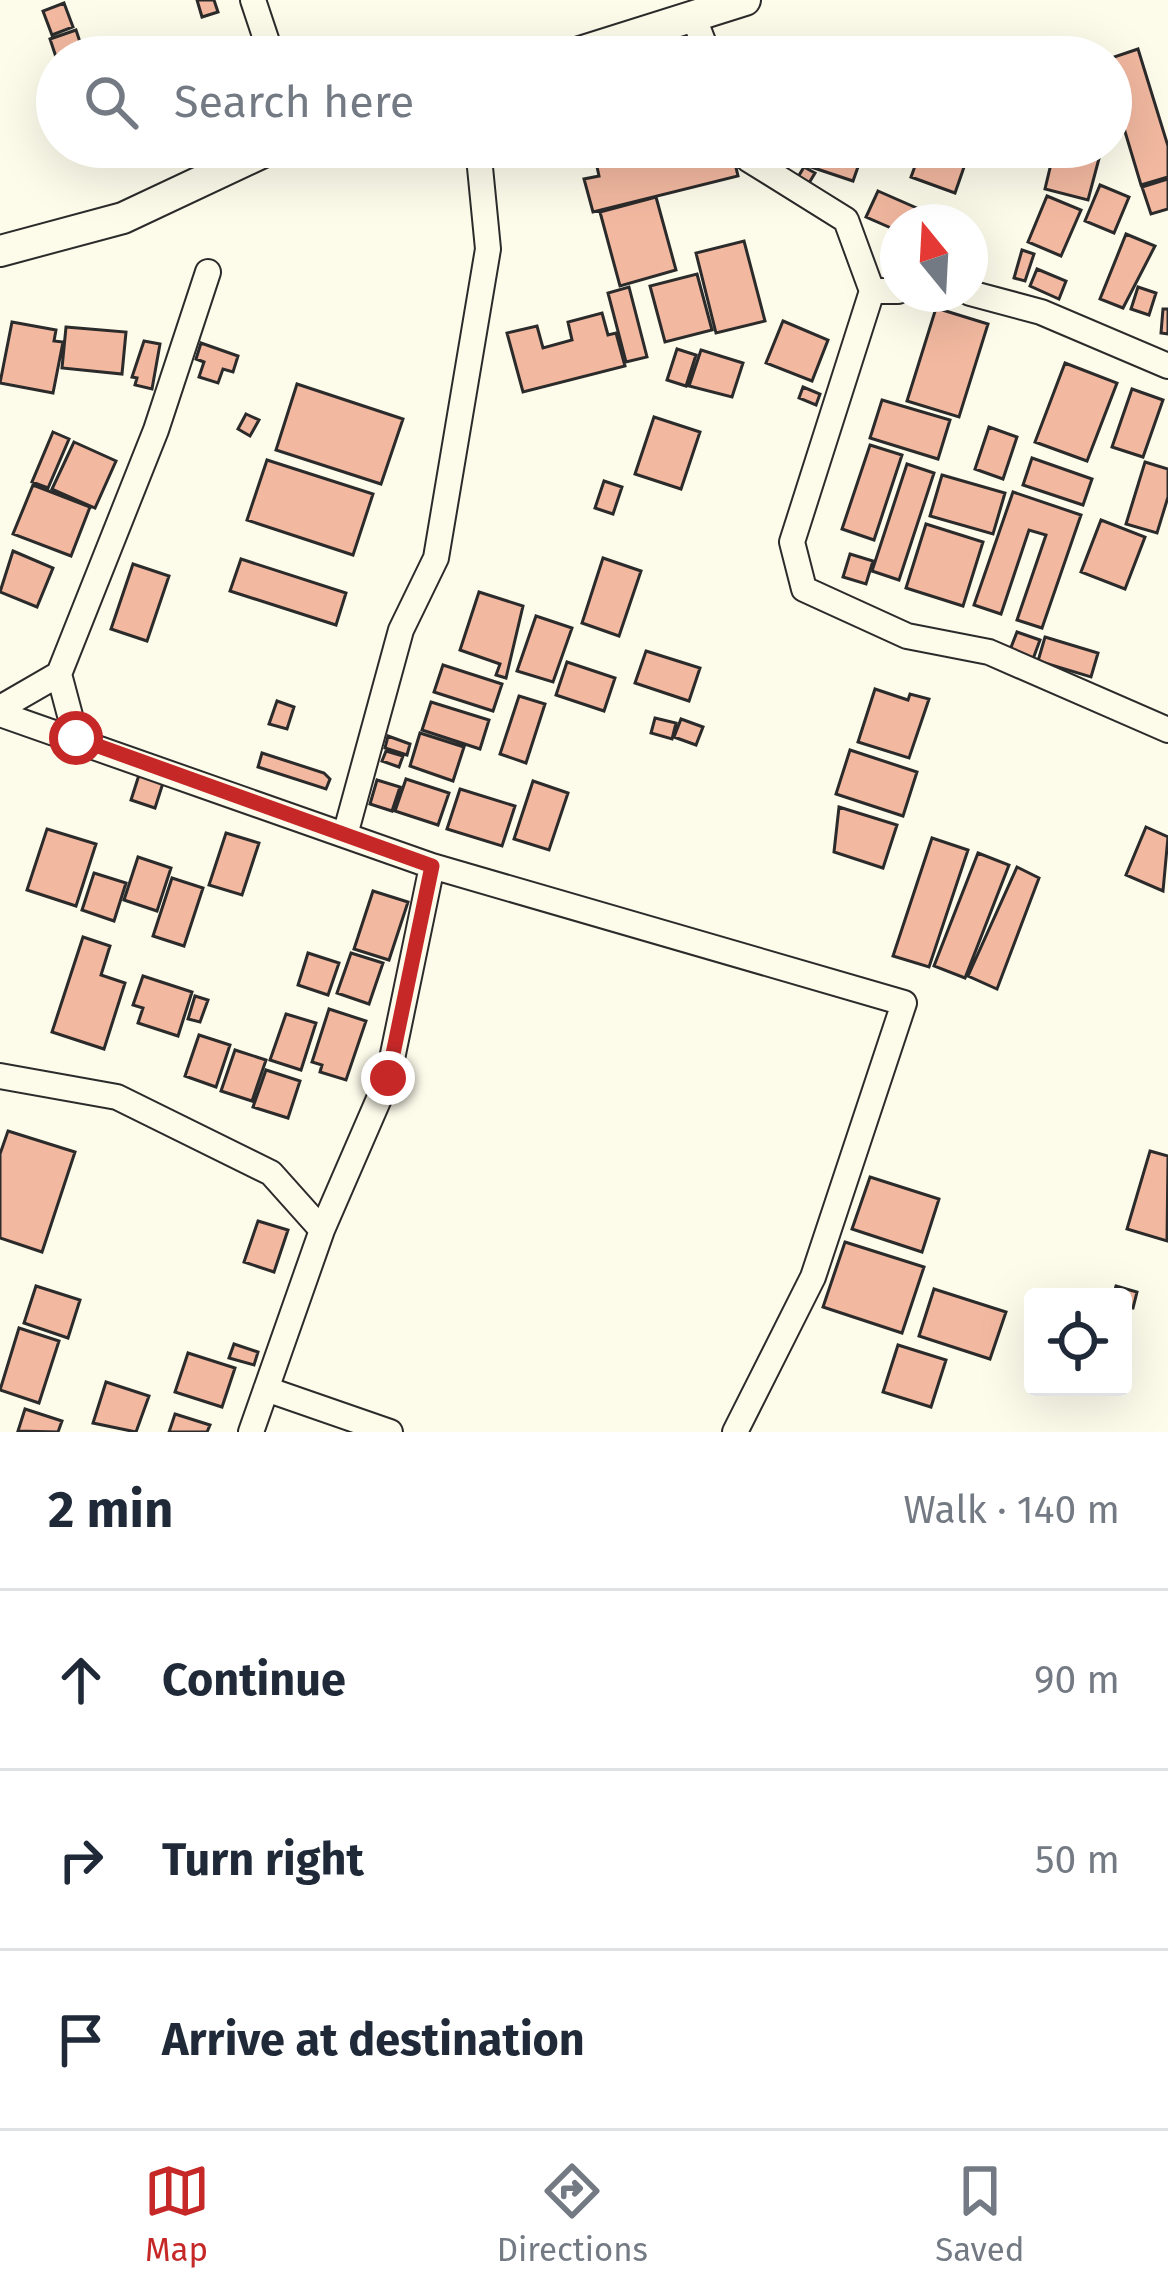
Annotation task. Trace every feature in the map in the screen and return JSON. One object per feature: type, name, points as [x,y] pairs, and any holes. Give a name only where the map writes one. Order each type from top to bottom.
[{"type":"street","points":[[253,0],[265,36]]},
{"type":"street","points":[[634,36],[745,0]]},
{"type":"street","points":[[694,18],[701,36]]},
{"type":"street","points":[[0,251],[123,218],[229,168]]},
{"type":"street","points":[[345,835],[401,630],[436,558],[488,249],[480,168]]},
{"type":"street","points":[[762,168],[846,220],[872,291],[792,542],[804,589],[907,636],[989,652],[1168,730]]},
{"type":"street","points":[[0,711],[59,674],[156,430],[208,272]]},
{"type":"street","points":[[872,291],[880,291]]},
{"type":"street","points":[[988,298],[1042,312],[1168,366]]},
{"type":"street","points":[[59,674],[76,738]]},
{"type":"street","points":[[0,711],[432,866],[904,1003],[813,1277],[735,1432]]},
{"type":"street","points":[[251,1432],[322,1230],[388,1078],[432,866]]},
{"type":"street","points":[[0,1076],[117,1097],[271,1173],[322,1230]]},
{"type":"street","points":[[266,1389],[390,1432]]},
{"type":"building","points":[[197,0],[214,0],[218,12],[202,17]]},
{"type":"building","points":[[64,3],[73,27],[52,35],[43,11]]},
{"type":"building","points":[[1138,49],[1168,146],[1168,177],[1141,185],[1132,155],[1132,51]]},
{"type":"building","points":[[597,168],[736,168],[738,176],[593,212],[584,179],[599,176]]},
{"type":"building","points":[[803,168],[815,173],[809,183],[798,177]]},
{"type":"building","points":[[814,168],[858,168],[853,181]]},
{"type":"building","points":[[914,168],[964,168],[955,193],[911,177]]},
{"type":"building","points":[[1050,168],[1096,168],[1088,200],[1045,189]]},
{"type":"building","points":[[1168,179],[1168,209],[1151,214],[1142,187]]},
{"type":"building","points":[[1100,185],[1129,197],[1114,233],[1085,221]]},
{"type":"building","points":[[878,191],[908,204],[880,204],[880,223],[866,217]]},
{"type":"building","points":[[1047,196],[1081,210],[1061,256],[1028,242]]},
{"type":"building","points":[[656,197],[676,270],[620,286],[600,212]]},
{"type":"building","points":[[1126,234],[1155,246],[1123,308],[1100,299]]},
{"type":"building","points":[[744,241],[765,321],[716,333],[696,253]]},
{"type":"building","points":[[1022,250],[1034,254],[1025,281],[1014,278]]},
{"type":"building","points":[[1037,269],[1066,281],[1059,299],[1030,286]]},
{"type":"building","points":[[697,274],[712,330],[665,342],[650,286]]},
{"type":"building","points":[[629,287],[647,357],[626,362],[608,293]]},
{"type":"building","points":[[1138,287],[1156,293],[1149,315],[1131,309]]},
{"type":"building","points":[[1163,309],[1168,309],[1168,334],[1161,333]]},
{"type":"building","points":[[935,312],[988,324],[959,417],[907,401]]},
{"type":"building","points":[[602,313],[608,335],[616,333],[625,366],[523,392],[507,333],[537,326],[543,348],[572,340],[568,322]]},
{"type":"building","points":[[783,321],[828,340],[812,381],[766,363]]},
{"type":"building","points":[[12,322],[56,330],[54,341],[63,342],[53,393],[0,383]]},
{"type":"building","points":[[66,327],[126,332],[122,374],[62,368]]},
{"type":"building","points":[[144,341],[160,344],[152,389],[135,385],[137,378],[132,377]]},
{"type":"building","points":[[201,343],[238,356],[233,372],[223,369],[218,383],[199,377],[204,362],[196,359]]},
{"type":"building","points":[[677,349],[696,355],[686,386],[667,380]]},
{"type":"building","points":[[701,350],[743,363],[732,397],[689,386]]},
{"type":"building","points":[[1065,363],[1117,383],[1087,461],[1035,442]]},
{"type":"building","points":[[297,384],[403,419],[381,484],[276,450]]},
{"type":"building","points":[[803,387],[820,394],[816,405],[799,398]]},
{"type":"building","points":[[1132,389],[1163,400],[1143,457],[1112,447]]},
{"type":"building","points":[[882,400],[950,420],[938,459],[870,438]]},
{"type":"building","points":[[246,414],[259,420],[250,436],[238,429]]},
{"type":"building","points":[[654,417],[700,432],[681,489],[635,474]]},
{"type":"building","points":[[989,427],[1017,437],[1003,479],[975,469]]},
{"type":"building","points":[[53,432],[69,439],[48,488],[32,482]]},
{"type":"building","points":[[74,442],[116,461],[95,508],[52,489]]},
{"type":"building","points":[[870,445],[902,455],[874,540],[842,529]]},
{"type":"building","points":[[1032,458],[1092,479],[1083,505],[1023,485]]},
{"type":"building","points":[[267,460],[373,494],[353,555],[247,520]]},
{"type":"building","points":[[1145,462],[1168,469],[1168,497],[1157,533],[1126,524]]},
{"type":"building","points":[[907,464],[934,473],[899,580],[872,571]]},
{"type":"building","points":[[942,475],[1005,493],[993,534],[930,516]]},
{"type":"building","points":[[604,481],[622,487],[613,514],[595,508]]},
{"type":"building","points":[[33,485],[90,507],[71,556],[13,534]]},
{"type":"building","points":[[1013,492],[1081,515],[1042,628],[1017,620],[1046,535],[1029,530],[1001,614],[974,605]]},
{"type":"building","points":[[1101,520],[1145,537],[1125,589],[1081,572]]},
{"type":"building","points":[[926,524],[983,542],[963,606],[906,588]]},
{"type":"building","points":[[13,551],[53,568],[37,607],[0,592]]},
{"type":"building","points":[[850,554],[873,561],[866,584],[843,577]]},
{"type":"building","points":[[603,558],[641,571],[619,636],[582,623]]},
{"type":"building","points":[[241,559],[346,593],[336,625],[230,591]]},
{"type":"building","points":[[133,564],[169,576],[147,641],[111,629]]},
{"type":"building","points":[[479,592],[523,606],[506,678],[496,675],[500,664],[460,650]]},
{"type":"building","points":[[536,616],[572,628],[553,682],[517,671]]},
{"type":"building","points":[[1017,632],[1040,640],[1033,659],[1010,650]]},
{"type":"building","points":[[1045,637],[1098,653],[1091,677],[1038,661]]},
{"type":"building","points":[[646,651],[700,668],[689,701],[635,683]]},
{"type":"building","points":[[567,662],[615,678],[604,711],[556,695]]},
{"type":"building","points":[[443,665],[502,684],[493,711],[434,692]]},
{"type":"building","points":[[875,689],[908,700],[910,694],[929,699],[909,758],[858,742]]},
{"type":"building","points":[[519,696],[545,704],[526,763],[500,754]]},
{"type":"building","points":[[277,701],[294,707],[287,729],[269,724]]},
{"type":"building","points":[[431,702],[489,720],[480,749],[422,730]]},
{"type":"building","points":[[655,718],[676,723],[672,739],[651,733]]},
{"type":"building","points":[[681,719],[703,727],[696,745],[674,737]]},
{"type":"building","points":[[420,733],[464,747],[453,781],[410,766]]},
{"type":"building","points":[[388,736],[410,744],[407,755],[385,748]]},
{"type":"building","points":[[850,750],[917,772],[903,816],[836,794]]},
{"type":"building","points":[[386,751],[403,756],[399,767],[382,761]]},
{"type":"building","points":[[262,753],[324,773],[330,779],[326,789],[258,767]]},
{"type":"building","points":[[139,775],[163,783],[155,808],[131,800]]},
{"type":"building","points":[[406,779],[449,793],[438,825],[395,811]]},
{"type":"building","points":[[377,780],[400,787],[392,811],[370,804]]},
{"type":"building","points":[[533,781],[568,793],[549,850],[514,839]]},
{"type":"building","points":[[460,789],[515,806],[502,846],[447,829]]},
{"type":"building","points":[[839,807],[897,825],[883,868],[834,852]]},
{"type":"building","points":[[1146,827],[1168,837],[1163,891],[1126,875]]},
{"type":"building","points":[[47,829],[96,844],[76,906],[27,890]]},
{"type":"building","points":[[226,833],[259,843],[242,895],[209,885]]},
{"type":"building","points":[[932,838],[968,850],[929,967],[893,956]]},
{"type":"building","points":[[978,853],[1009,865],[965,978],[934,966]]},
{"type":"building","points":[[138,857],[171,868],[157,911],[124,900]]},
{"type":"building","points":[[1017,867],[1039,878],[997,989],[968,976]]},
{"type":"building","points":[[94,873],[126,883],[114,921],[82,910]]},
{"type":"building","points":[[172,878],[203,888],[184,946],[153,936]]},
{"type":"building","points":[[373,891],[408,902],[389,960],[354,949]]},
{"type":"building","points":[[83,937],[110,946],[101,975],[125,983],[104,1049],[52,1032]]},
{"type":"building","points":[[308,953],[339,963],[328,995],[298,985]]},
{"type":"building","points":[[351,953],[383,963],[369,1004],[337,993]]},
{"type":"building","points":[[143,976],[192,992],[178,1036],[138,1023],[143,1008],[133,1005]]},
{"type":"building","points":[[195,996],[208,1000],[200,1022],[188,1019]]},
{"type":"building","points":[[329,1009],[366,1021],[346,1080],[320,1072],[322,1065],[312,1062]]},
{"type":"building","points":[[286,1014],[316,1023],[301,1070],[270,1060]]},
{"type":"building","points":[[199,1035],[230,1045],[216,1087],[185,1076]]},
{"type":"building","points":[[235,1050],[266,1060],[252,1101],[221,1091]]},
{"type":"building","points":[[266,1070],[300,1081],[288,1118],[253,1107]]},
{"type":"building","points":[[8,1131],[75,1152],[42,1252],[0,1238],[0,1154]]},
{"type":"building","points":[[1150,1151],[1168,1156],[1167,1241],[1127,1229]]},
{"type":"building","points":[[870,1177],[939,1199],[922,1252],[852,1229]]},
{"type":"building","points":[[258,1221],[288,1230],[274,1272],[244,1262]]},
{"type":"building","points":[[845,1242],[924,1267],[902,1333],[823,1307]]},
{"type":"building","points":[[36,1286],[80,1300],[68,1338],[24,1323]]},
{"type":"building","points":[[934,1289],[1006,1312],[990,1359],[919,1336]]},
{"type":"building","points":[[19,1328],[59,1341],[39,1403],[0,1390]]},
{"type":"building","points":[[234,1344],[258,1352],[254,1365],[229,1358]]},
{"type":"building","points":[[898,1345],[946,1360],[931,1407],[883,1392]]},
{"type":"building","points":[[188,1353],[235,1368],[222,1407],[175,1392]]},
{"type":"building","points":[[106,1382],[149,1396],[136,1432],[93,1423]]},
{"type":"building","points":[[25,1409],[62,1421],[58,1432],[18,1431]]},
{"type":"building","points":[[175,1414],[210,1425],[207,1432],[169,1432]]},
{"type":"route","points":[[76,738],[432,866],[388,1078]]}]
